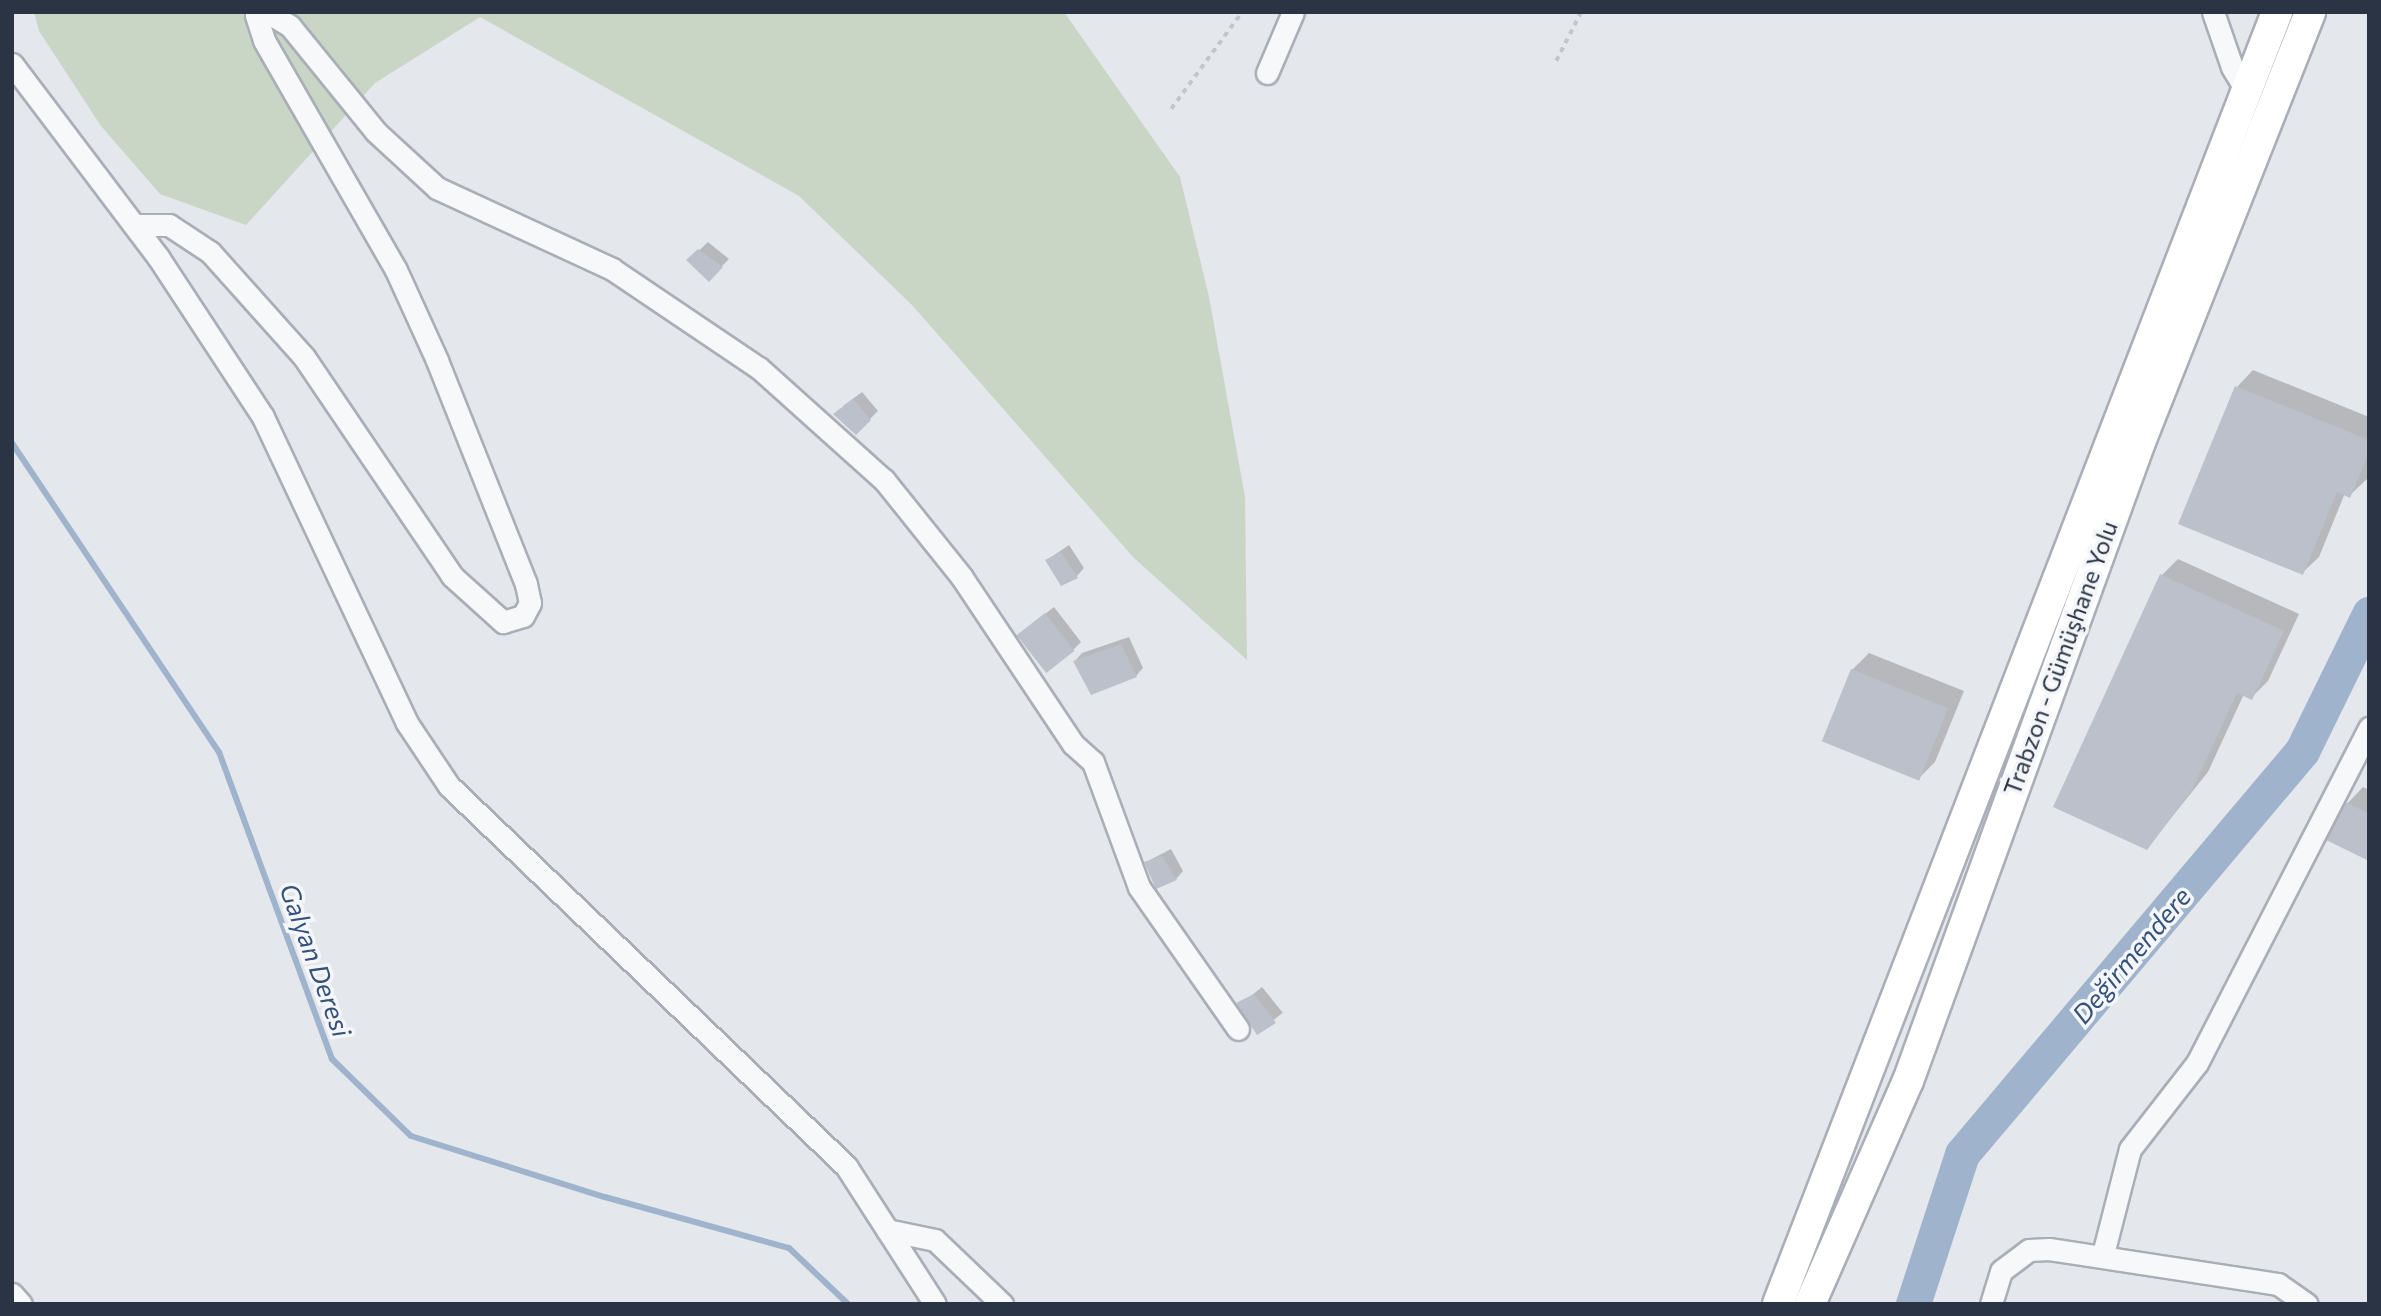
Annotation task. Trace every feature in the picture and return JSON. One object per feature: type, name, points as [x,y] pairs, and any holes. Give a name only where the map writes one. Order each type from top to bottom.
[{"type":"highway","name":"Trabzon - Gümüşhane Yolu","points":[[1778,1304],[2277,12]]},
{"type":"highway","name":"Trabzon - Gümüşhane Yolu","points":[[1810,1304],[1908,1081],[2135,455],[2310,12]]},
{"type":"street","points":[[134,225],[169,225],[210,252],[304,357],[453,576],[503,622],[523,616],[530,603],[526,584],[437,360],[396,270],[264,40],[256,15],[262,12]]},
{"type":"street","points":[[267,12],[290,26],[376,132],[437,188],[612,269],[759,368],[884,480],[961,576],[1067,736],[1093,762],[1139,887],[1238,1029]]},
{"type":"street","points":[[1267,73],[1293,12]]},
{"type":"street","points":[[2213,12],[2232,67],[2246,90]]},
{"type":"street","points":[[12,64],[134,225],[263,417],[407,723],[449,786],[846,1166],[935,1304]]},
{"type":"street","points":[[2103,1254],[2130,1149],[2197,1063],[2369,728]]},
{"type":"street","points":[[887,1230],[934,1240],[1002,1304]]},
{"type":"street","points":[[1991,1304],[2001,1271],[2029,1250],[2103,1254],[2278,1284],[2307,1304]]},
{"type":"street","points":[[12,1294],[21,1304]]},
{"type":"path","points":[[1171,109],[1242,12]]},
{"type":"path","points":[[1556,61],[1581,12]]},
{"type":"green space","points":[[34,12],[1064,12],[1180,177],[1209,297],[1245,497],[1247,660],[1133,557],[912,305],[799,196],[480,17],[375,83],[246,225],[160,194],[101,126],[39,31]]},
{"type":"building","points":[[698,249],[723,267],[709,282],[686,260]]},
{"type":"building","points":[[2235,386],[2369,440],[2369,453],[2350,498],[2337,492],[2303,575],[2178,524]]},
{"type":"building","points":[[853,399],[871,420],[856,435],[833,414]]},
{"type":"building","points":[[1061,552],[1078,578],[1061,586],[1045,560]]},
{"type":"building","points":[[2160,574],[2284,631],[2252,700],[2237,693],[2192,790],[2147,850],[2053,807]]},
{"type":"building","points":[[1045,613],[1075,651],[1046,673],[1017,635]]},
{"type":"building","points":[[1121,644],[1137,677],[1091,695],[1073,661]]},
{"type":"building","points":[[1851,669],[1948,708],[1919,781],[1822,741]]},
{"type":"building","points":[[2346,802],[2369,814],[2369,861],[2326,840]]},
{"type":"building","points":[[1162,856],[1177,880],[1156,889],[1144,862]]},
{"type":"building","points":[[1254,994],[1276,1023],[1257,1035],[1236,1003]]},
{"type":"waterway","name":"Galyan Deresi","points":[[12,443],[219,752],[332,1059],[411,1136],[605,1197],[789,1248],[848,1304]]},
{"type":"waterway","name":"Değirmendere","points":[[1913,1304],[1962,1154],[2302,751],[2369,614]]}]
